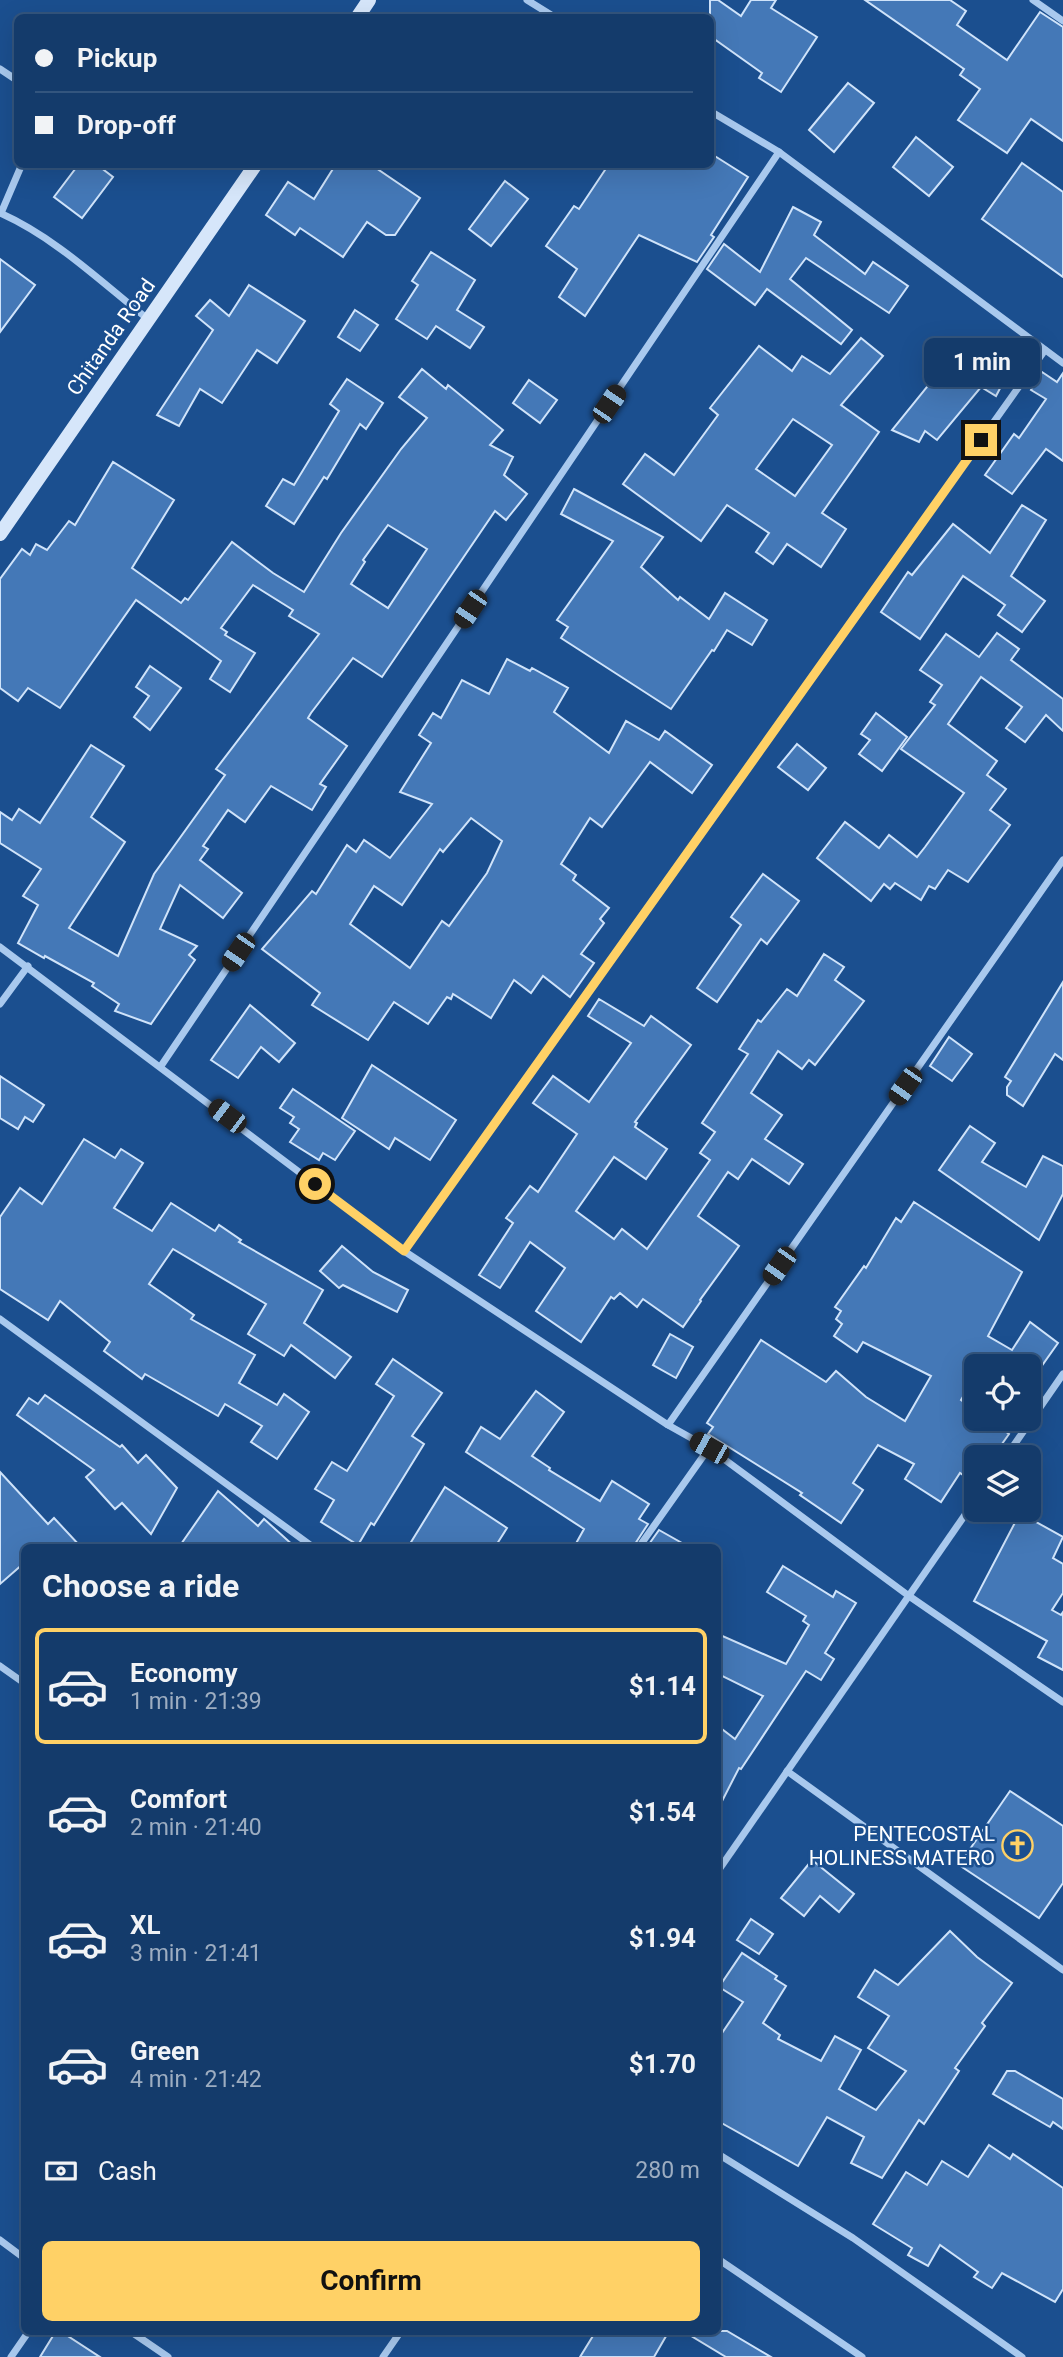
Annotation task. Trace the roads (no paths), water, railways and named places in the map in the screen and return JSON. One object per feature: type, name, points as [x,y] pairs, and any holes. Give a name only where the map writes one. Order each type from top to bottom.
[{"type":"street","points":[[527,0],[550,14]]},
{"type":"street","points":[[1033,0],[1063,20]]},
{"type":"street","points":[[714,113],[779,152],[1063,363]]},
{"type":"street","points":[[161,1066],[779,152]]},
{"type":"street","points":[[20,168],[1,213],[56,245],[149,320]]},
{"type":"street","name":"Chitanda Road","points":[[0,534],[253,168]]},
{"type":"street","points":[[404,1251],[1045,350]]},
{"type":"street","points":[[668,1424],[1063,860]]},
{"type":"street","points":[[0,947],[404,1251],[709,1448],[909,1596],[1063,1702]]},
{"type":"street","points":[[0,1004],[28,966]]},
{"type":"street","points":[[0,1319],[309,1544]]},
{"type":"street","points":[[1014,1445],[1063,1374]]},
{"type":"street","points":[[641,1544],[709,1448]]},
{"type":"street","points":[[721,1867],[964,1516]]},
{"type":"street","points":[[0,1666],[21,1681]]},
{"type":"street","points":[[787,1771],[1063,1970]]},
{"type":"street","points":[[721,2156],[853,2238],[1022,2357]]},
{"type":"street","points":[[0,2241],[21,2256]]},
{"type":"street","points":[[721,2261],[862,2357]]},
{"type":"street","points":[[11,2357],[26,2335]]},
{"type":"street","points":[[136,2335],[168,2357]]},
{"type":"street","points":[[383,2357],[398,2335]]},
{"type":"place","name":"PENTECOSTAL HOLINESS MATERO","points":[[1018,1846]]}]
